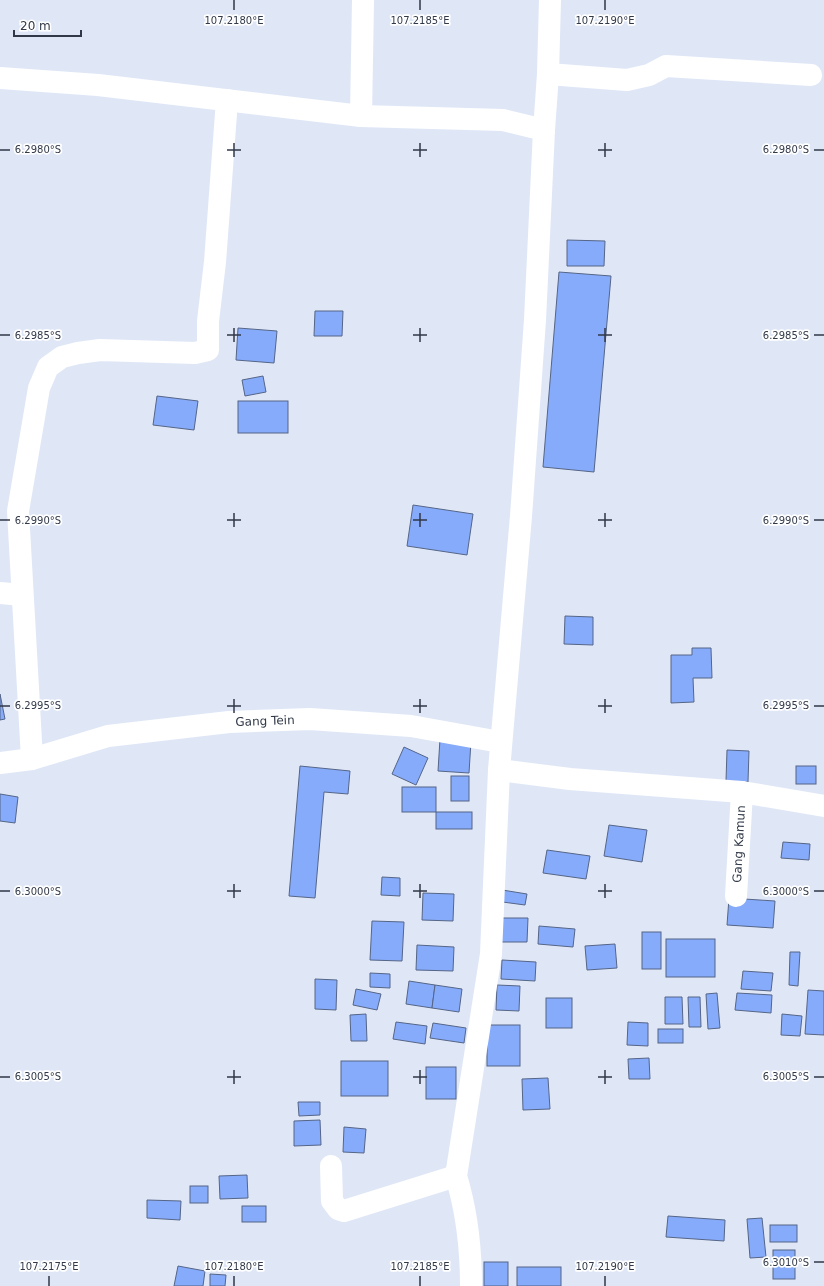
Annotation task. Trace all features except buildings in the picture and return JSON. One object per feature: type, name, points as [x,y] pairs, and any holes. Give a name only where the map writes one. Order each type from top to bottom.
[{"type":"street","points":[[361,116],[364,0]]},
{"type":"street","points":[[471,1286],[471,1254],[463,1199],[456,1176],[491,954],[500,742],[521,516],[534,335],[548,74],[550,0]]},
{"type":"street","points":[[548,74],[627,80],[649,75],[666,66],[811,75]]},
{"type":"street","points":[[0,78],[98,85],[361,116],[503,120],[544,130]]},
{"type":"street","points":[[32,759],[18,511],[39,388],[48,367],[62,357],[100,350],[194,353],[208,350],[208,321],[215,262],[227,100]]},
{"type":"street","points":[[0,593],[22,595]]},
{"type":"street","name":"Gang Tein","points":[[0,763],[32,759],[108,736],[229,722],[303,719],[411,726],[500,742]]},
{"type":"street","points":[[499,770],[570,779],[742,792],[824,806]]},
{"type":"street","name":"Gang Kamun","points":[[736,896],[742,792]]},
{"type":"street","points":[[331,1166],[332,1200],[338,1209],[344,1210],[456,1176]]}]
